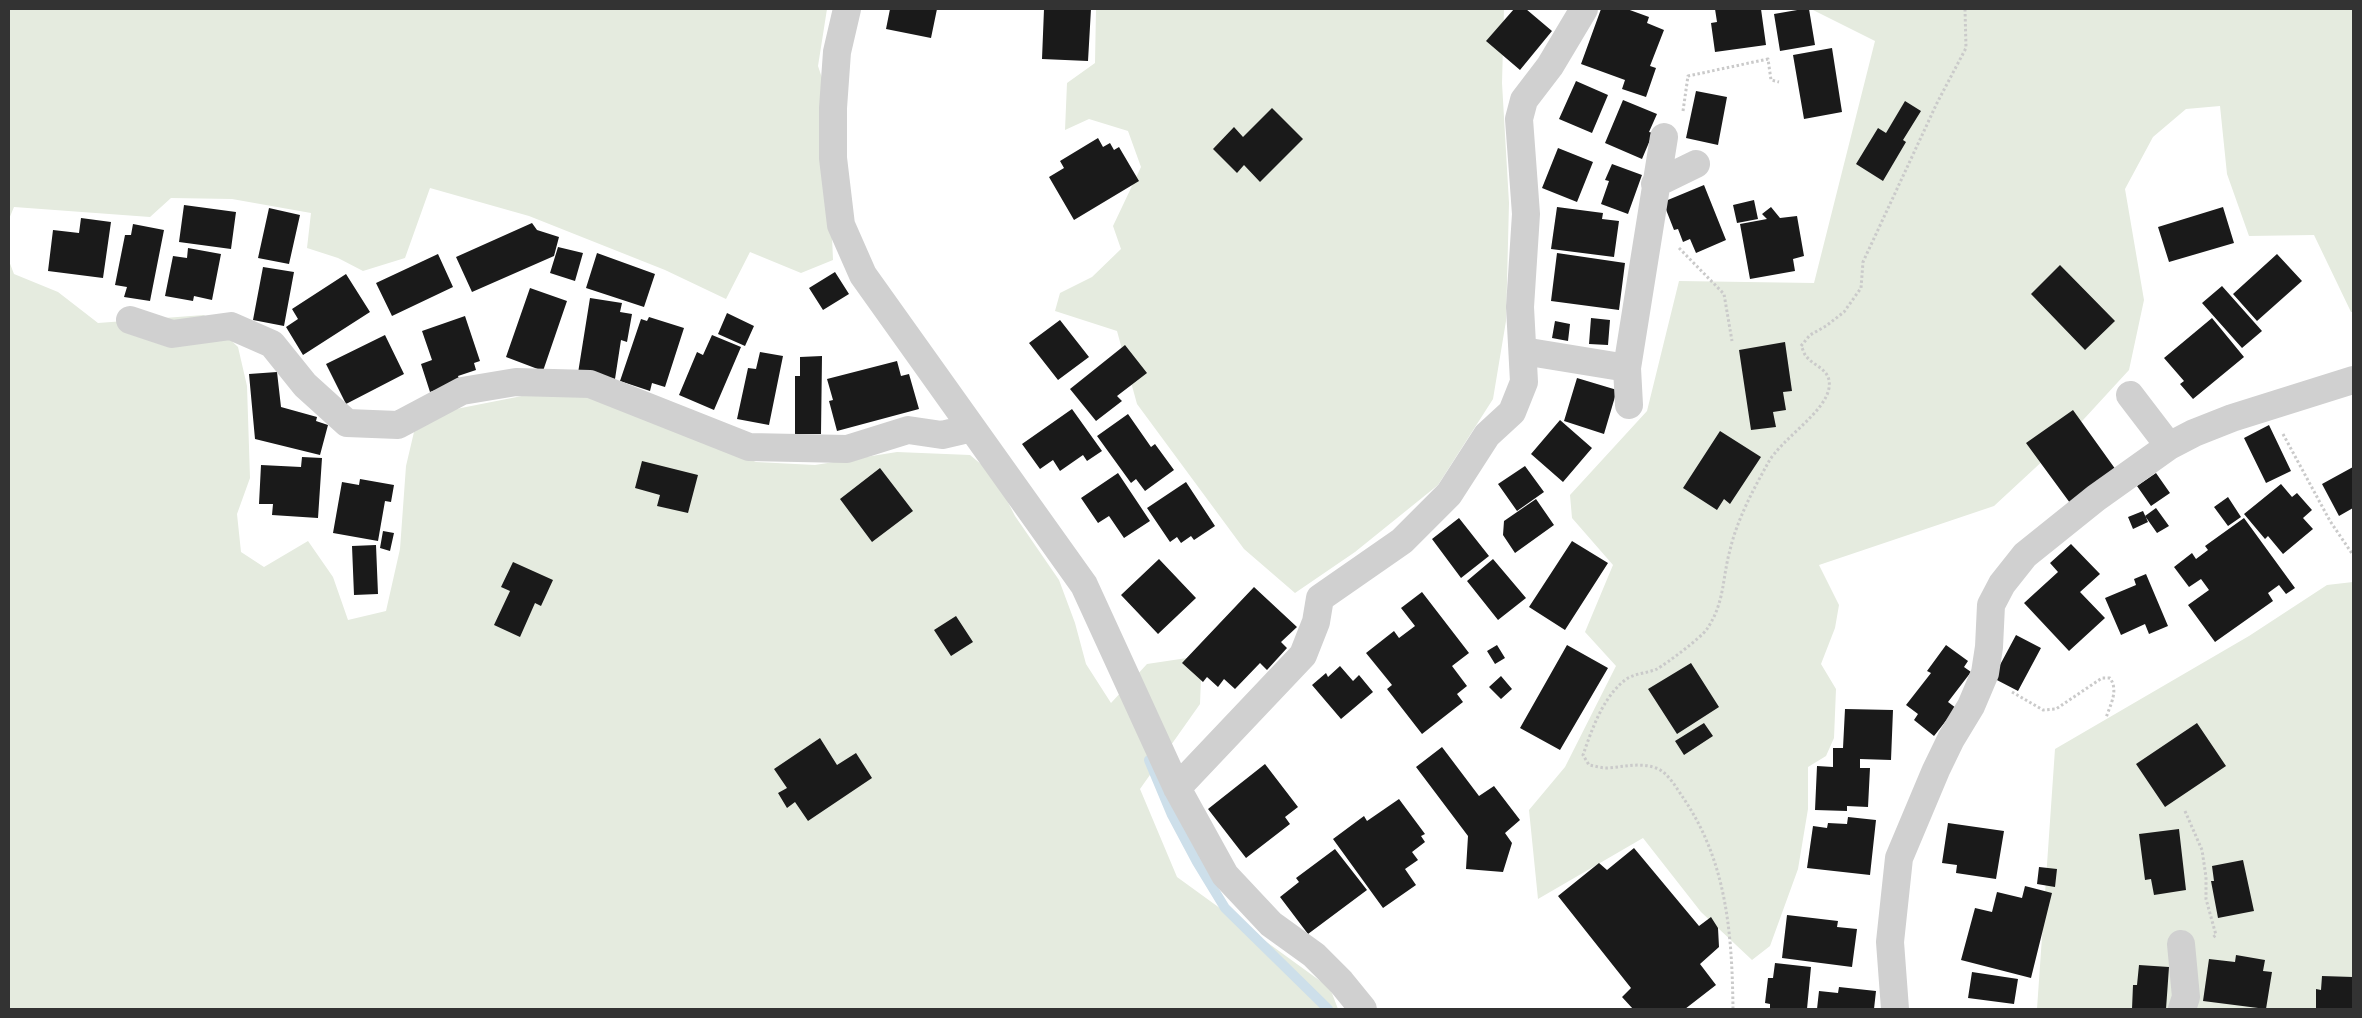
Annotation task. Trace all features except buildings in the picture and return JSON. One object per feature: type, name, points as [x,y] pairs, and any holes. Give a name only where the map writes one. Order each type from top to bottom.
[{"type":"street","points":[[847,9],[837,52],[833,108],[833,158],[841,225],[864,275],[1084,585],[1177,788],[1225,875],[1271,924],[1314,955],[1341,982],[1363,1009]]},
{"type":"street","points":[[1177,788],[1303,655],[1316,622],[1320,598],[1402,541],[1449,494],[1487,435],[1512,412],[1524,382],[1520,307],[1526,214],[1519,119],[1524,100],[1550,66],[1584,9]]},
{"type":"street","points":[[1630,405],[1627,368],[1656,184],[1672,128]]},
{"type":"street","points":[[1656,184],[1696,164]]},
{"type":"street","points":[[130,320],[172,334],[231,326],[272,344],[305,385],[347,423],[398,426],[462,391],[516,382],[590,384],[749,447],[847,450],[908,430],[942,435],[972,428]]},
{"type":"street","points":[[1523,350],[1627,368]]},
{"type":"street","points":[[1895,1009],[1890,942],[1899,858],[1936,770],[1951,739],[1971,706],[1983,677],[1989,647],[1991,605],[2002,584],[2025,556],[2096,498],[2170,446],[2194,433],[2232,418],[2353,380]]},
{"type":"street","points":[[2130,395],[2170,446]]},
{"type":"street","points":[[2181,944],[2186,997],[2182,1009]]},
{"type":"path","points":[[1733,1009],[1730,930],[1725,899],[1708,841],[1695,815],[1674,784],[1658,768],[1637,764],[1605,768],[1588,765],[1583,755],[1614,690],[1630,677],[1658,668],[1706,631],[1719,607],[1726,580],[1730,550],[1747,502],[1769,461],[1791,435],[1812,416],[1829,388],[1828,376],[1820,367],[1806,357],[1801,346],[1810,335],[1826,326],[1844,312],[1861,288],[1863,262],[1937,102],[1966,48],[1965,9]]},
{"type":"path","points":[[1672,128],[1688,76],[1768,59],[1771,80],[1779,82]]},
{"type":"path","points":[[1674,254],[1677,246],[1724,294],[1732,341]]},
{"type":"path","points":[[2269,407],[2330,521],[2353,554]]},
{"type":"path","points":[[1983,677],[2043,710],[2056,709],[2102,678],[2110,678],[2115,685],[2115,691],[2106,718]]},
{"type":"path","points":[[2181,944],[2210,940],[2216,935],[2206,900],[2206,877],[2202,850],[2186,811]]},
{"type":"shaded area","points":[[9,9],[827,9],[818,66],[826,90],[833,260],[801,273],[750,252],[726,299],[665,270],[529,216],[430,188],[405,258],[363,271],[338,258],[307,248],[311,213],[232,199],[171,198],[150,217],[14,207],[9,219]]},
{"type":"shaded area","points":[[1096,9],[1504,9],[1502,83],[1509,203],[1506,321],[1493,399],[1438,485],[1355,552],[1295,593],[1244,549],[1137,404],[1117,331],[1055,311],[1060,293],[1092,277],[1121,249],[1113,226],[1141,167],[1128,131],[1089,119],[1065,130],[1067,83],[1095,63]]},
{"type":"shaded area","points":[[1811,9],[2353,9],[2353,312],[2351,312],[2314,235],[2249,236],[2227,174],[2220,106],[2186,109],[2153,137],[2125,189],[2144,300],[2129,370],[2061,444],[1994,506],[1819,565],[1839,605],[1835,628],[1821,664],[1836,689],[1834,738],[1826,756],[1808,767],[1808,809],[1798,869],[1770,946],[1752,960],[1701,912],[1643,838],[1538,899],[1529,810],[1565,767],[1616,666],[1585,632],[1613,565],[1572,518],[1570,495],[1647,411],[1679,281],[1814,283],[1875,41]]},
{"type":"shaded area","points":[[9,261],[14,274],[58,292],[98,323],[204,315],[238,347],[247,386],[250,478],[237,514],[241,552],[264,567],[308,541],[333,577],[348,620],[386,611],[400,549],[406,466],[414,432],[451,410],[532,394],[588,392],[756,462],[815,465],[897,452],[970,455],[994,475],[1015,516],[1059,580],[1075,623],[1086,664],[1111,703],[1147,664],[1187,658],[1201,678],[1200,704],[1140,789],[1177,877],[1330,988],[1338,1009],[9,1009]]},
{"type":"shaded area","points":[[2353,582],[2353,1009],[2037,1009],[2055,749],[2249,636],[2327,585]]},
{"type":"waterway","points":[[1149,760],[1172,815],[1197,862],[1225,908],[1328,1009]]}]
